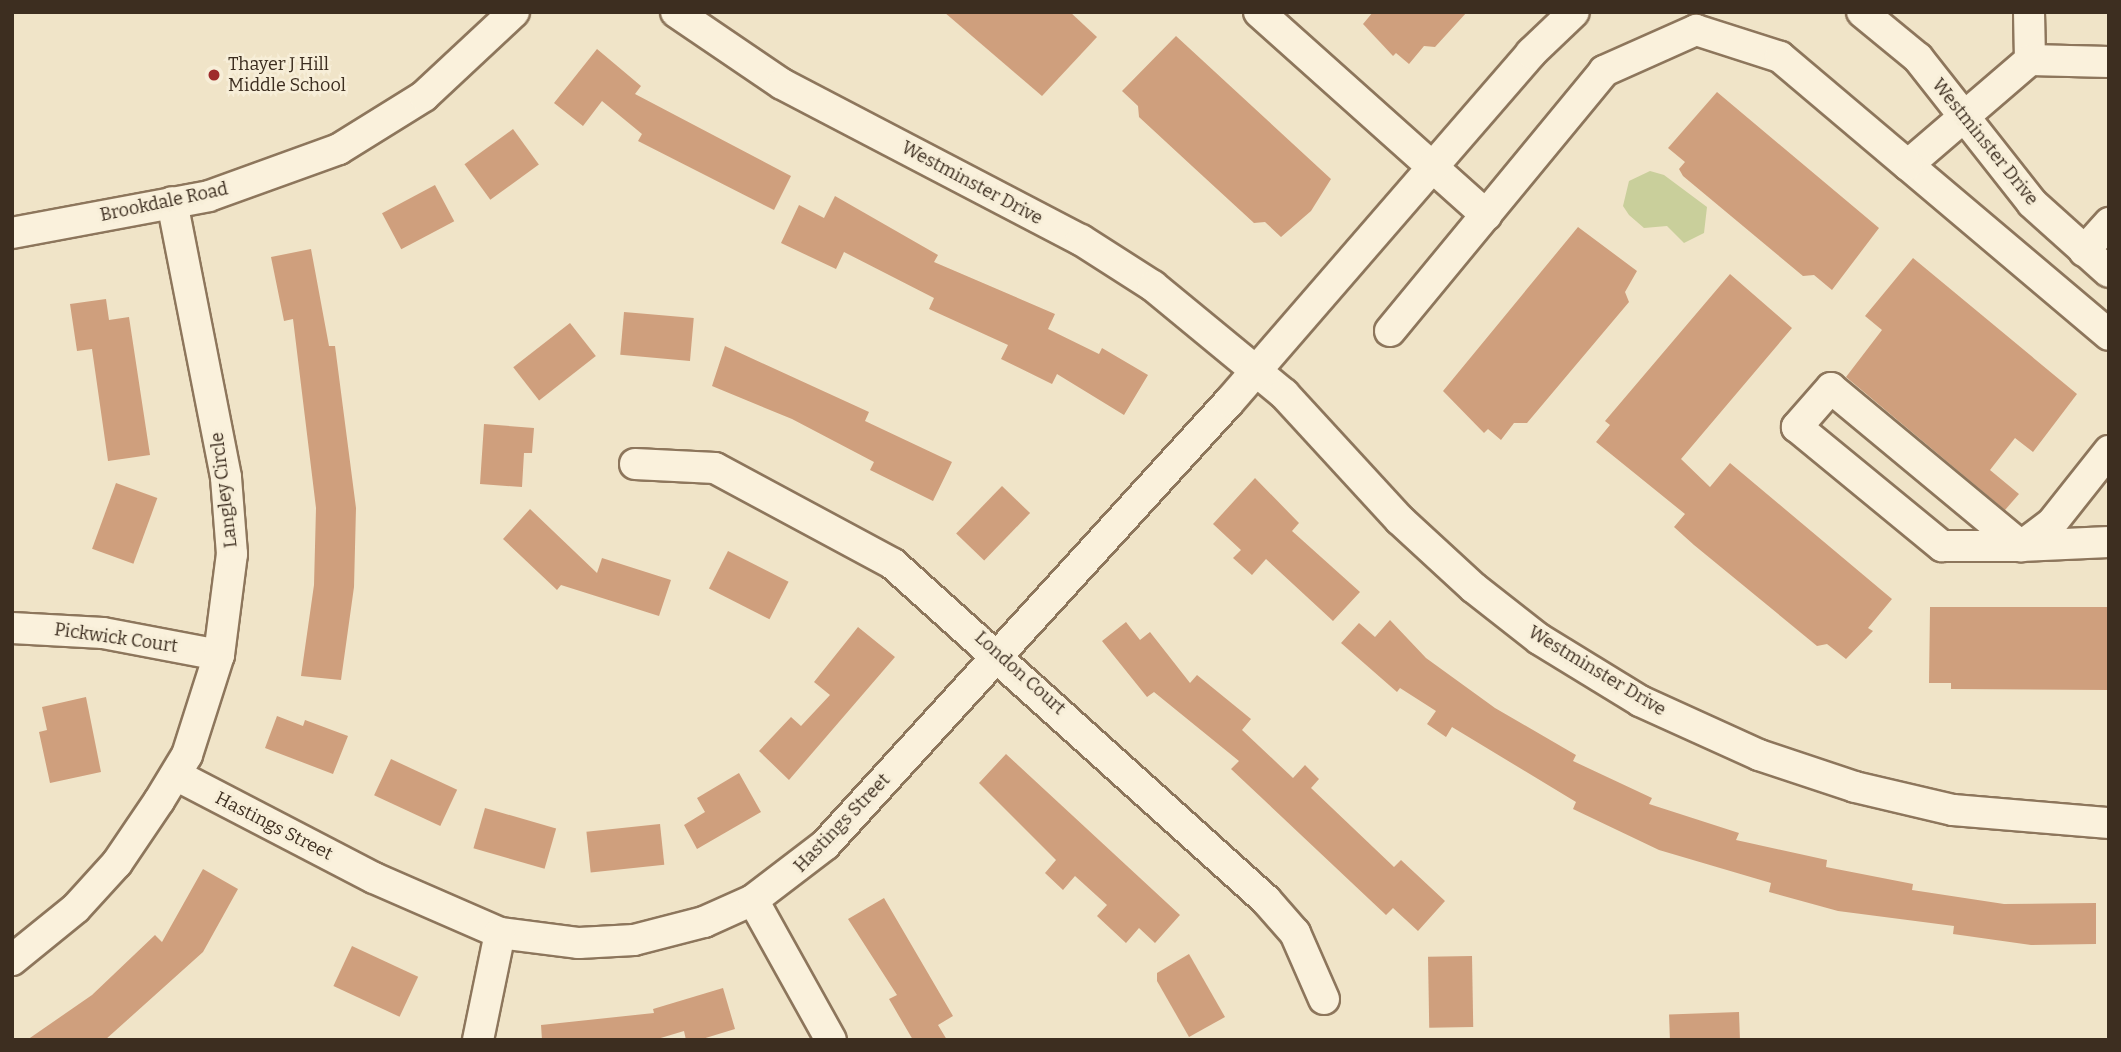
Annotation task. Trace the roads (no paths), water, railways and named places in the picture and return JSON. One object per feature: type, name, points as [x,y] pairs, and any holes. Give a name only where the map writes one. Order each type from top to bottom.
[{"type":"street","name":"Brookdale Road","points":[[12,233],[172,202],[288,172],[339,149],[424,96],[514,12]]},
{"type":"street","name":"Westminster Drive","points":[[676,12],[782,84],[1081,240],[1153,286],[1258,370],[1443,561],[1539,639],[1640,701],[1759,755],[1856,787],[1953,810],[2109,823]]},
{"type":"street","points":[[1259,12],[1432,172],[1486,215]]},
{"type":"street","points":[[1258,370],[1432,172],[1531,52],[1574,12]]},
{"type":"street","name":"Westminster Drive","points":[[1862,12],[1918,58],[1959,116],[2032,203],[2109,272]]},
{"type":"street","points":[[2029,12],[2030,60]]},
{"type":"street","points":[[1390,331],[1604,71],[1696,30],[1780,57],[2109,335]]},
{"type":"street","points":[[1908,165],[1959,116],[2030,60],[2109,62]]},
{"type":"street","name":"Langley Circle","points":[[12,960],[76,908],[117,863],[176,775],[219,655],[232,554],[226,477],[172,202]]},
{"type":"street","points":[[2084,251],[2109,223]]},
{"type":"street","name":"Hastings Street","points":[[176,775],[385,884],[500,933],[579,943],[634,940],[704,922],[754,900],[825,845],[1258,370]]},
{"type":"street","points":[[2021,546],[1831,388],[1797,427],[1942,547],[2021,546],[2109,542]]},
{"type":"street","points":[[2021,546],[2052,523],[2109,451]]},
{"type":"street","name":"London Court","points":[[635,464],[715,468],[775,496],[893,564],[999,654],[1266,900],[1295,933],[1324,999]]},
{"type":"street","name":"Pickwick Court","points":[[12,628],[103,633],[219,655]]},
{"type":"street","points":[[754,900],[831,1040]]},
{"type":"street","points":[[478,1040],[500,933]]},
{"type":"place","name":"Thayer J Hill Middle School","points":[[214,75]]}]
